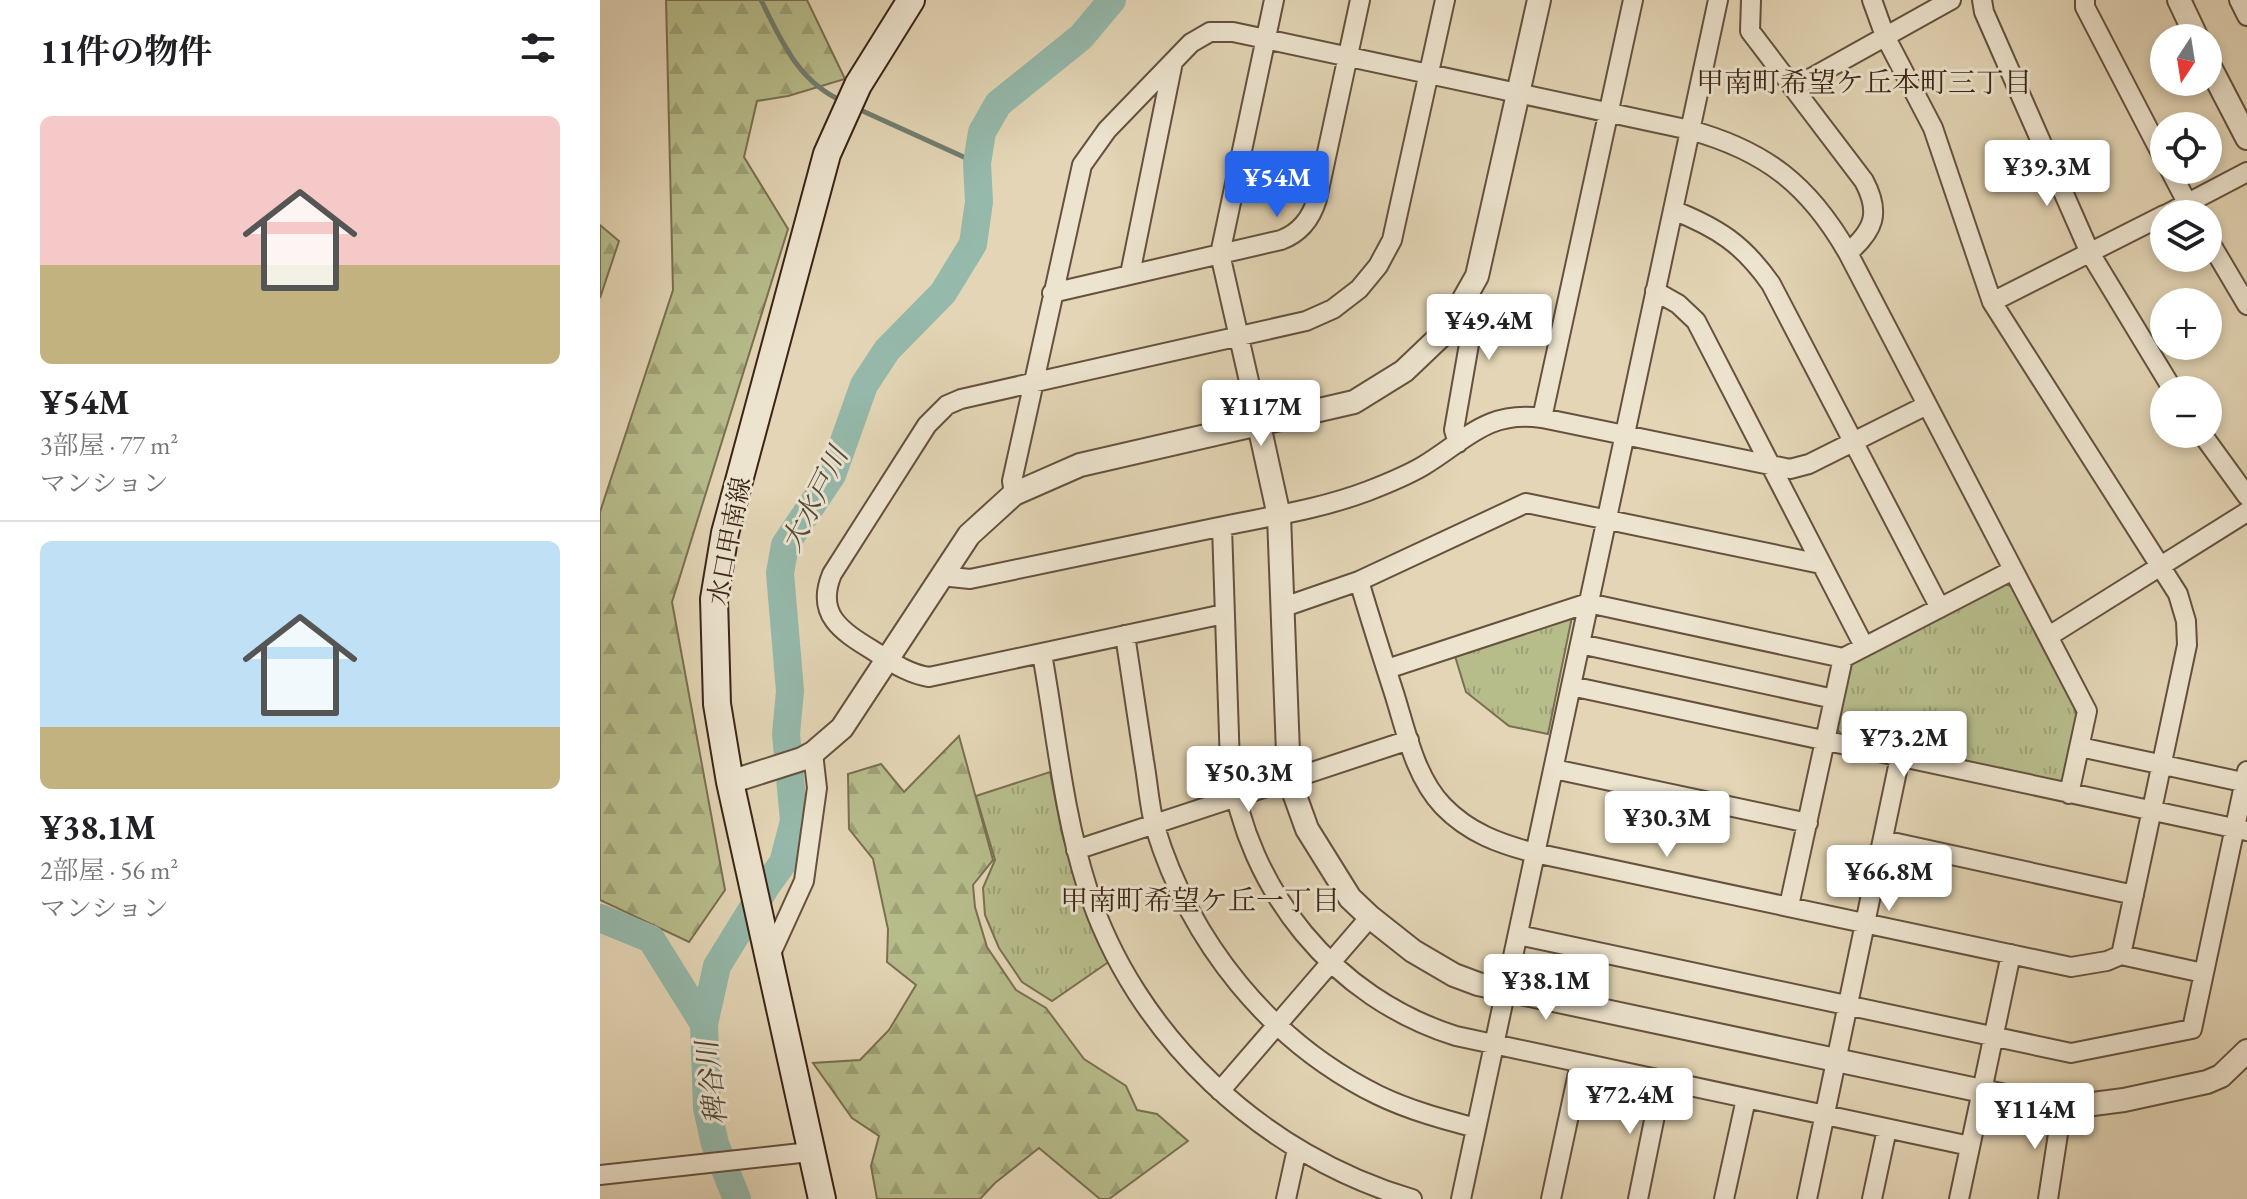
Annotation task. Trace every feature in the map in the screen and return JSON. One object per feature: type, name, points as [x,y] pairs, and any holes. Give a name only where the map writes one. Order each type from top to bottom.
[{"type":"main road","name":"水口甲南線","points":[[822,1199],[730,782],[717,704],[714,599],[725,533],[827,154],[858,85],[911,0]]},
{"type":"street","points":[[1274,0],[1220,254],[1279,516],[1289,779],[1307,829],[1350,898],[1413,951],[1454,975],[1505,990],[2062,1108],[2124,1100],[2207,1082],[2228,1071],[2247,1051]]},
{"type":"street","points":[[1052,293],[1289,237],[1307,221],[1317,199],[1360,0]]},
{"type":"street","points":[[1224,614],[936,677],[908,672],[846,634],[831,615],[826,595],[832,574],[935,414],[947,405],[961,399],[1306,321],[1333,309],[1359,289],[1378,266],[1399,219],[1445,0]]},
{"type":"street","points":[[730,782],[808,756],[842,728],[969,535],[1014,494],[1080,465],[1354,402],[1404,371],[1446,331],[1477,276],[1539,0]]},
{"type":"street","points":[[1542,418],[1633,0]]},
{"type":"street","points":[[1461,1199],[1718,0]]},
{"type":"street","points":[[1751,0],[1750,31],[1864,181],[1873,201],[1869,230],[1848,253]]},
{"type":"street","points":[[1872,0],[1885,36],[1933,128],[1992,302],[2183,606],[2187,634],[2121,955]]},
{"type":"street","points":[[1793,88],[1951,0]]},
{"type":"street","points":[[1982,0],[1984,12],[2090,253],[2165,376]]},
{"type":"street","points":[[2085,0],[2085,7],[2150,132]]},
{"type":"street","points":[[2179,0],[2190,24]]},
{"type":"street","points":[[2239,0],[2247,16]]},
{"type":"street","points":[[1014,494],[1012,481],[1082,165],[1107,130],[1191,43],[1210,32],[1233,32],[1726,140],[1782,173],[1818,207],[1848,253],[2049,636],[2087,711],[2069,794]]},
{"type":"street","points":[[1130,274],[1173,62]]},
{"type":"street","points":[[2222,90],[2247,138]]},
{"type":"street","points":[[2204,200],[2247,172]]},
{"type":"street","points":[[1673,210],[1725,234],[1747,252],[1763,272],[1940,608]]},
{"type":"street","points":[[1992,302],[2150,223]]},
{"type":"street","points":[[2222,263],[2247,305]]},
{"type":"street","points":[[1655,291],[1678,304],[1696,321],[1864,646]]},
{"type":"street","points":[[1455,314],[1472,327],[1454,430],[1458,443]]},
{"type":"street","points":[[941,576],[970,579],[1279,516],[1346,499],[1421,467],[1474,429],[1502,417],[1520,415],[1542,418],[1770,466],[1800,468],[1927,405]]},
{"type":"street","points":[[2212,448],[2247,496]]},
{"type":"street","points":[[1281,608],[1359,581],[1526,503],[1821,564]]},
{"type":"street","points":[[2049,636],[2247,512]]},
{"type":"street","points":[[1222,527],[1230,765],[1234,797],[1263,874],[1296,925],[1330,963],[1373,996],[1440,1030],[1493,1045],[1970,1146]]},
{"type":"street","points":[[1387,669],[1588,603],[1843,658],[2013,570]]},
{"type":"street","points":[[1359,581],[1409,740],[1429,788],[1444,808],[1464,825],[1487,838],[1535,853],[2071,967],[2107,961],[2121,955],[2203,973]]},
{"type":"street","points":[[1125,635],[1154,824],[1171,872],[1195,922],[1250,997],[1277,1025],[1328,1066],[1377,1094],[1433,1117],[1476,1128]]},
{"type":"street","points":[[1580,644],[1834,699]]},
{"type":"street","points":[[1042,654],[1076,850],[1101,922],[1132,983],[1166,1032],[1220,1091],[1297,1149],[1374,1194],[1412,1199]]},
{"type":"street","points":[[1789,906],[1843,658]]},
{"type":"street","points":[[1571,686],[2241,830]]},
{"type":"street","points":[[1076,850],[1409,740]]},
{"type":"street","points":[[1518,935],[2071,1053],[2192,1029],[2203,973],[2241,830],[2246,779],[2080,747]]},
{"type":"street","points":[[768,960],[804,881],[817,788],[808,756]]},
{"type":"street","points":[[1807,1199],[1900,757]]},
{"type":"street","points":[[1554,769],[1808,823]]},
{"type":"street","points":[[1883,840],[2134,895]]},
{"type":"street","points":[[1220,1091],[1370,917]]},
{"type":"street","points":[[1959,1199],[2011,954]]},
{"type":"street","points":[[1551,1199],[1580,1064]]},
{"type":"street","points":[[1638,1199],[1662,1081]]},
{"type":"street","points":[[1724,1199],[1746,1099]]},
{"type":"street","points":[[2048,1199],[2062,1108]]},
{"type":"street","points":[[1872,1199],[1887,1129]]},
{"type":"street","points":[[1286,1199],[1297,1149]]},
{"type":"street","points":[[600,1175],[810,1152]]},
{"type":"green space","points":[[666,0],[807,0],[845,79],[788,96],[757,101],[744,157],[788,229],[672,602],[725,890],[689,942],[600,900],[600,512],[673,290]]},
{"type":"green space","points":[[600,225],[619,241],[600,298]]},
{"type":"green space","points":[[2001,583],[2014,587],[2075,705],[2077,724],[2067,777],[2057,783],[1844,738],[1835,727],[1847,671],[1858,657]]},
{"type":"green space","points":[[1573,612],[1548,734],[1509,726],[1466,692],[1454,653]]},
{"type":"green space","points":[[959,736],[993,860],[973,885],[975,907],[987,947],[1016,990],[1046,1008],[1084,1059],[1126,1086],[1137,1110],[1157,1114],[1188,1141],[1109,1199],[1100,1199],[1039,1148],[980,1199],[877,1199],[871,1166],[879,1136],[852,1118],[813,1063],[860,1060],[889,1030],[916,985],[887,962],[888,929],[873,859],[849,829],[848,774],[881,764],[904,792]]},
{"type":"green space","points":[[1050,772],[1078,891],[1110,961],[1052,1001],[1022,982],[999,948],[985,915],[983,888],[995,860],[976,796]]},
{"type":"waterway","points":[[761,0],[784,45],[803,72],[828,94],[844,102]]},
{"type":"waterway","name":"大水戸川","points":[[737,1199],[715,1144],[707,1108],[704,1024],[717,966],[783,863],[794,821],[786,734],[790,691],[780,573],[785,545],[832,475],[864,385],[887,350],[943,293],[973,244],[979,202],[977,163],[982,132],[998,104],[1081,37],[1112,0]]},
{"type":"waterway","points":[[856,108],[977,163]]},
{"type":"waterway","name":"稗谷川","points":[[600,918],[651,939],[704,1024]]},
{"type":"district","name":"甲南町希望ケ丘本町三丁目","points":[[1864,82]]},
{"type":"district","name":"甲南町希望ケ丘一丁目","points":[[1200,900]]}]
